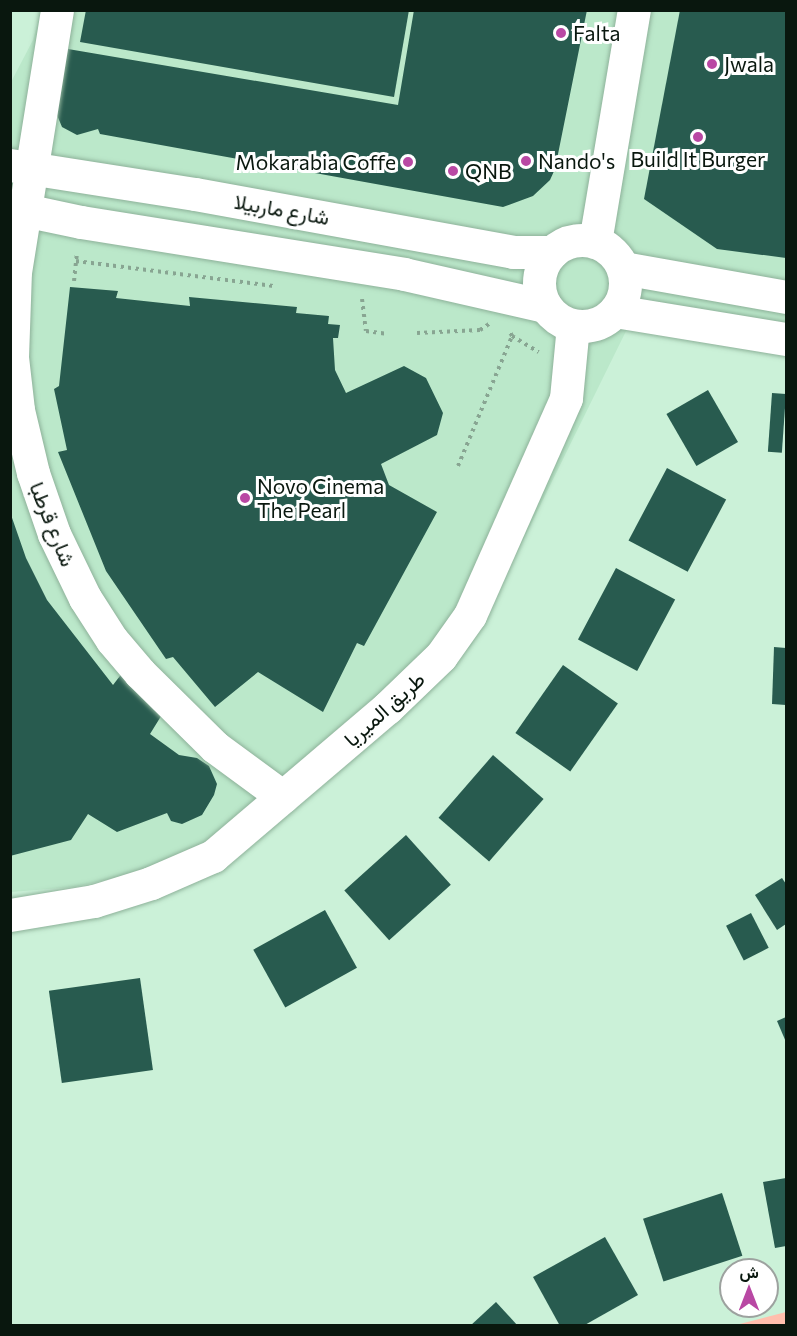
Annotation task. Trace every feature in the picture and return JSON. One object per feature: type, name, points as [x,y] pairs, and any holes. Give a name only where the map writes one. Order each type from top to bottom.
[{"type":"street","name":"شارع قرطبا","points":[[57,10],[20,166],[12,357],[14,411],[54,534],[85,598],[112,640],[140,673],[215,747],[282,797]]},
{"type":"street","points":[[595,242],[634,10]]},
{"type":"street","name":"شارع ماربيلا","points":[[20,166],[415,233],[513,252],[552,252]]},
{"type":"street","name":"شارع ماربيلا","points":[[17,209],[81,222],[404,274],[545,306]]},
{"type":"street","points":[[404,274],[415,233]]},
{"type":"street","points":[[577,240],[595,242],[612,252],[623,268],[625,291],[615,311],[596,324],[573,325],[562,321],[545,306],[540,295],[540,272],[552,252],[577,240]]},
{"type":"street","points":[[623,268],[786,297]]},
{"type":"street","points":[[615,311],[786,339]]},
{"type":"street","name":"طريق الميريا","points":[[10,915],[94,901],[151,883],[213,856],[387,708],[441,657],[470,615],[566,398],[573,325]]},
{"type":"path","points":[[74,281],[78,243]]},
{"type":"path","points":[[76,261],[280,286]]},
{"type":"path","points":[[359,297],[363,300],[366,331],[388,334]]},
{"type":"path","points":[[417,333],[480,330],[495,320]]},
{"type":"path","points":[[458,466],[512,336],[507,326]]},
{"type":"shaded area","points":[[41,11],[786,11],[786,333],[629,325],[471,646],[285,816],[178,864],[74,887],[11,892],[10,84],[33,40]]},
{"type":"shaded area","points":[[786,1312],[786,1325],[736,1325],[763,1318],[779,1318],[779,1314]]},
{"type":"building","points":[[86,10],[409,10],[394,97],[80,42]]},
{"type":"building","points":[[414,10],[587,10],[555,169],[550,180],[533,196],[503,207],[100,134],[98,129],[77,135],[62,127],[54,108],[68,49],[398,105]]},
{"type":"building","points":[[680,10],[786,10],[786,258],[717,249],[644,199]]},
{"type":"building","name":"Novo Cinema The Pearl","points":[[70,287],[118,291],[116,298],[190,306],[189,297],[297,307],[296,313],[329,316],[328,324],[340,325],[338,338],[333,338],[335,370],[346,393],[404,366],[426,378],[443,413],[437,435],[381,464],[389,485],[437,512],[364,646],[357,643],[323,712],[258,672],[215,707],[173,657],[166,659],[106,571],[58,452],[67,450],[54,389],[59,386]]},
{"type":"building","points":[[708,390],[738,442],[696,466],[666,414]]},
{"type":"building","points":[[772,393],[786,394],[782,453],[768,452]]},
{"type":"building","points":[[667,468],[726,499],[688,572],[629,540]]},
{"type":"building","points":[[10,512],[26,558],[47,600],[113,685],[123,672],[163,713],[150,734],[179,755],[197,758],[209,766],[217,784],[214,795],[202,815],[182,824],[171,821],[167,813],[117,832],[88,814],[71,840],[10,856]]},
{"type":"building","points":[[616,568],[675,599],[637,671],[578,640]]},
{"type":"building","points":[[774,647],[786,648],[786,705],[772,704]]},
{"type":"building","points":[[563,665],[618,703],[570,771],[515,733]]},
{"type":"building","points":[[493,755],[544,799],[489,862],[439,818]]},
{"type":"building","points":[[406,835],[451,885],[389,940],[344,891]]},
{"type":"building","points":[[782,878],[786,884],[786,924],[777,930],[755,895]]},
{"type":"building","points":[[325,910],[357,968],[285,1007],[253,950]]},
{"type":"building","points":[[751,913],[769,948],[744,960],[726,926]]},
{"type":"building","points":[[140,978],[153,1070],[62,1083],[49,991]]},
{"type":"building","points":[[786,1017],[786,1042],[777,1021]]},
{"type":"building","points":[[786,1178],[786,1246],[775,1248],[763,1182]]},
{"type":"building","points":[[722,1193],[742,1256],[719,1258],[719,1263],[663,1281],[643,1219]]},
{"type":"building","points":[[605,1237],[638,1295],[583,1326],[560,1326],[533,1277]]},
{"type":"building","points":[[496,1302],[518,1326],[470,1326]]},
{"type":"place","name":"Falta","points":[[561,33]]},
{"type":"place","name":"Jwala","points":[[712,64]]},
{"type":"place","name":"Build It Burger","points":[[698,137]]},
{"type":"place","name":"Nando's","points":[[526,161]]},
{"type":"place","name":"Mokarabia Coffe","points":[[408,162]]},
{"type":"place","name":"QNB","points":[[453,171]]},
{"type":"place","name":"Novo Cinema The Pearl","points":[[245,498]]}]
